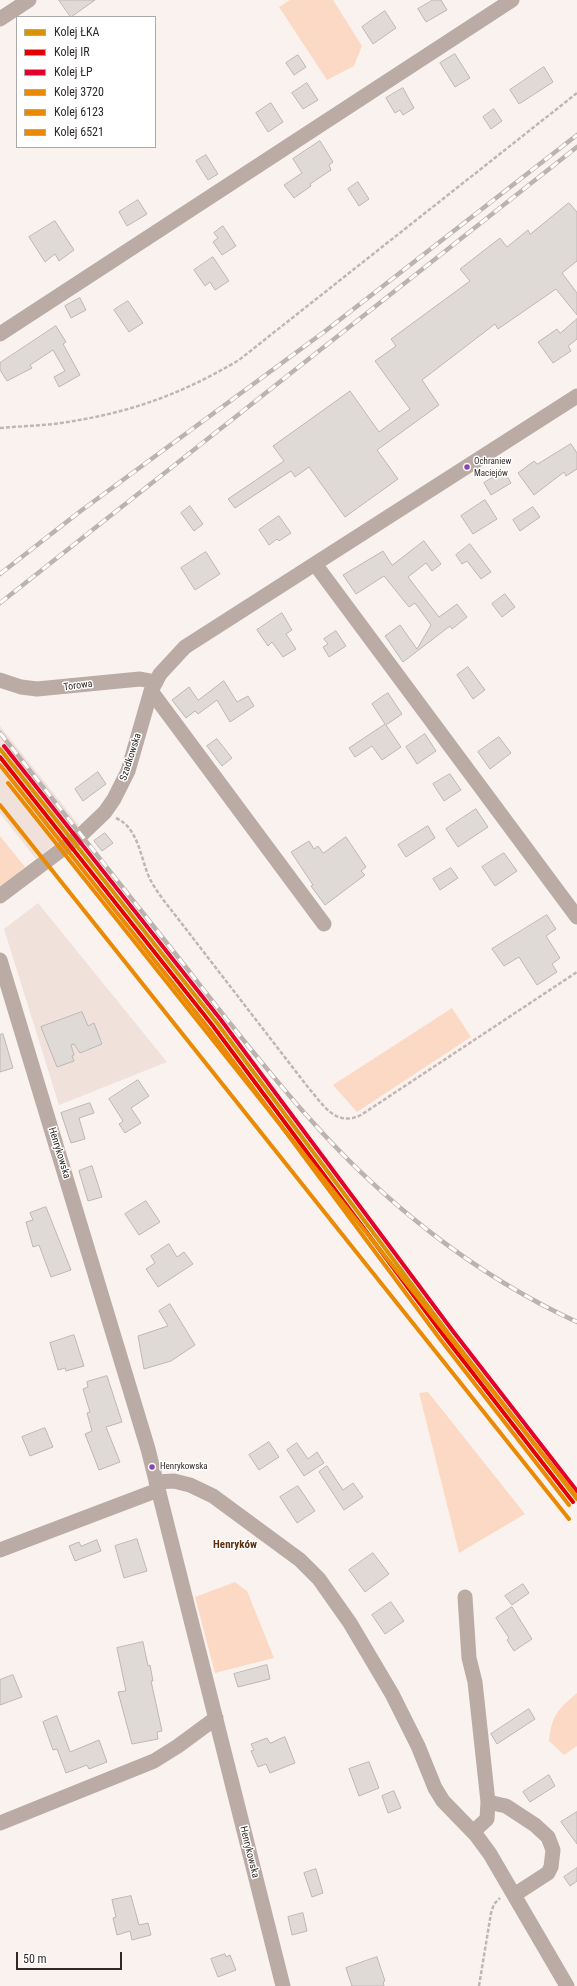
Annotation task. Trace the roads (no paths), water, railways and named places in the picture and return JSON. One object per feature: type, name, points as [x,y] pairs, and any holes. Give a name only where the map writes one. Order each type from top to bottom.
[{"type":"street","points":[[0,19],[29,0]]},
{"type":"street","points":[[0,334],[512,0]]},
{"type":"street","name":"Szadkowska","points":[[0,896],[77,838],[105,812],[114,799],[128,771],[154,686],[160,674],[168,664],[192,642],[577,396]]},
{"type":"street","points":[[315,564],[577,917]]},
{"type":"street","name":"Torowa","points":[[0,680],[21,687],[44,689],[140,679],[154,686]]},
{"type":"street","points":[[154,686],[324,924]]},
{"type":"street","name":"Henrykowska","points":[[0,960],[3,976],[148,1449],[283,1986]]},
{"type":"street","points":[[0,1550],[157,1486],[174,1481],[190,1485],[213,1496],[300,1560],[319,1579],[350,1623],[392,1694],[442,1802],[473,1832],[490,1854],[567,1986]]},
{"type":"street","points":[[465,1597],[469,1658],[475,1682],[488,1802],[487,1819],[473,1832]]},
{"type":"street","points":[[0,1823],[154,1760],[178,1746],[216,1718]]},
{"type":"street","points":[[488,1802],[506,1806],[535,1825],[548,1837],[553,1850],[551,1867],[548,1873],[514,1895]]},
{"type":"railway","points":[[0,574],[78,513],[324,332],[577,135]]},
{"type":"railway","points":[[0,603],[577,147]]},
{"type":"railway","points":[[0,733],[230,1024],[309,1118],[338,1149],[368,1179],[432,1234],[502,1282],[577,1322]]},
{"type":"rail line","name":"ŁP","points":[[4,746],[221,1020],[452,1330],[577,1491]]},
{"type":"rail line","name":"ŁKA","points":[[0,749],[217,1023],[448,1333],[577,1499]]},
{"type":"rail line","name":"IR","points":[[0,757],[213,1026],[444,1336],[573,1502]]},
{"type":"rail line","name":"3720","points":[[0,765],[209,1029],[440,1339],[569,1505]]},
{"type":"rail line","name":"6521","points":[[8,783],[577,1497]]},
{"type":"rail line","name":"6123","points":[[0,805],[569,1519]]},
{"type":"place","name":"Ochraniew Maciejów","points":[[467,467]]},
{"type":"place","name":"Henrykowska","points":[[152,1467]]},
{"type":"district","name":"Henryków","points":[[235,1545]]}]
